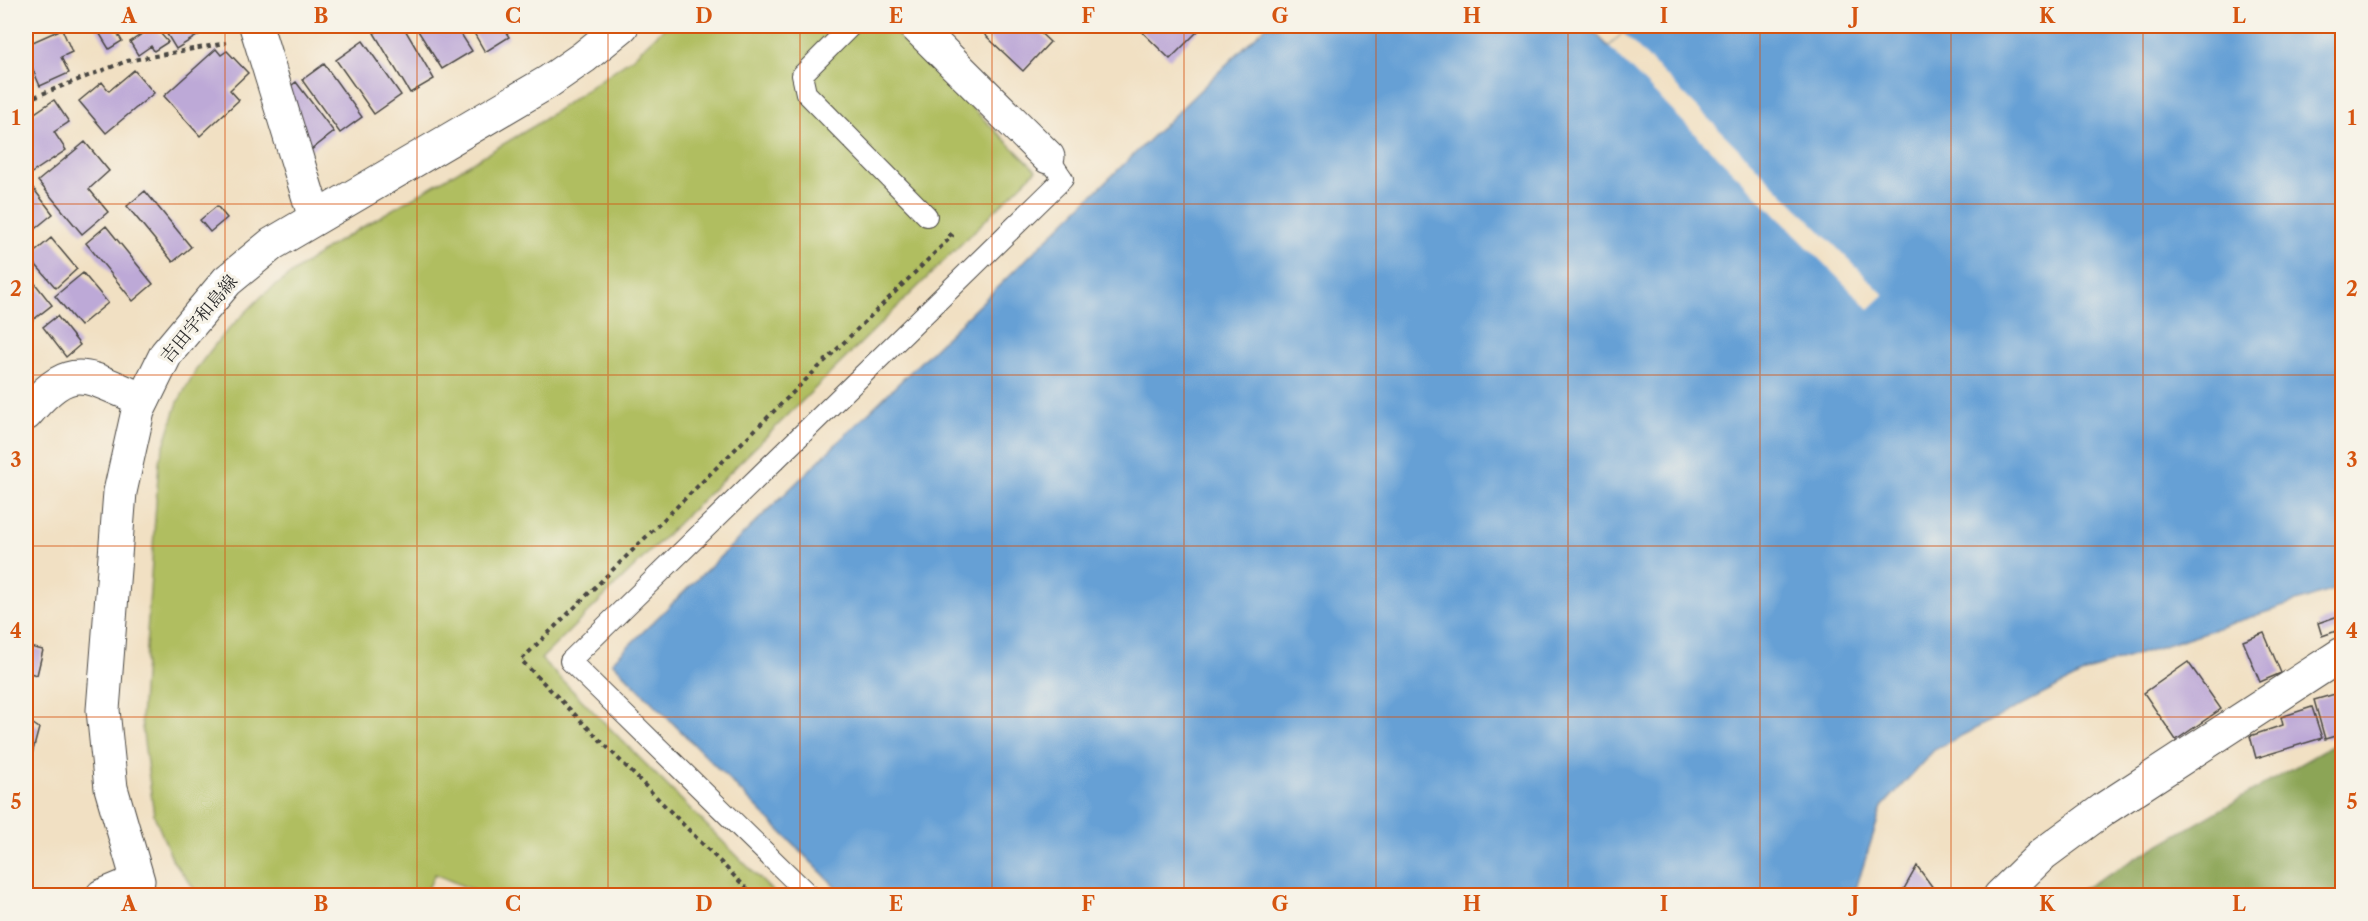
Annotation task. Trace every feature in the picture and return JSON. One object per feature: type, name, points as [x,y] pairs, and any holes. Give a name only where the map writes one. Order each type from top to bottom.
[{"type":"main road","name":"吉田宇和島線","points":[[102,896],[142,888],[111,788],[103,710],[120,492],[138,411],[166,354],[227,281],[272,244],[548,82],[622,26]]},
{"type":"main road","points":[[916,26],[1048,157]]},
{"type":"main road","points":[[257,31],[315,218]]},
{"type":"main road","points":[[26,414],[46,391],[70,378],[85,376],[143,400]]},
{"type":"main road","points":[[2000,896],[2043,854],[2104,809],[2343,654]]},
{"type":"lane","points":[[851,26],[802,75],[806,93],[927,216]]},
{"type":"lane","points":[[810,896],[570,661],[1064,179],[1048,157]]},
{"type":"path","points":[[26,100],[127,61],[257,31],[309,26]]},
{"type":"green space","points":[[666,26],[888,26],[1036,170],[541,659],[776,895],[484,895],[435,874],[425,895],[200,896],[173,861],[154,815],[141,719],[159,461],[178,402],[197,368],[221,337],[263,295],[327,248],[534,126],[632,58]]},
{"type":"green space","points":[[2342,740],[2342,895],[2072,895]]},
{"type":"water","points":[[1266,26],[1588,26],[1609,47],[1630,26],[2342,26],[2342,587],[2093,669],[1935,749],[1882,807],[1854,895],[844,895],[612,662]]},
{"type":"pier","points":[[1623,33],[1884,295],[1869,309],[1609,47]]},
{"type":"building","points":[[95,26],[113,26],[122,41],[109,49]]},
{"type":"building","points":[[154,26],[168,42],[154,51],[151,46],[138,55],[130,42]]},
{"type":"building","points":[[162,26],[201,26],[205,31],[176,49]]},
{"type":"building","points":[[387,26],[403,26],[434,79],[410,93],[374,33]]},
{"type":"building","points":[[415,26],[456,26],[472,51],[442,69]]},
{"type":"building","points":[[470,26],[502,26],[509,37],[485,52]]},
{"type":"building","points":[[994,26],[1033,26],[1050,42],[1023,71],[985,35]]},
{"type":"building","points":[[1136,26],[1203,26],[1170,59]]},
{"type":"building","points":[[62,29],[72,52],[61,57],[69,73],[40,86],[26,54],[26,45]]},
{"type":"building","points":[[363,41],[401,95],[374,114],[336,60]]},
{"type":"building","points":[[216,49],[221,55],[227,51],[248,73],[230,90],[239,100],[200,136],[164,96]]},
{"type":"building","points":[[324,64],[362,117],[340,133],[302,80]]},
{"type":"building","points":[[134,70],[154,93],[106,133],[79,101],[102,82],[109,91]]},
{"type":"building","points":[[296,82],[334,132],[311,150],[287,89]]},
{"type":"building","points":[[54,100],[69,122],[54,132],[66,150],[30,174],[26,167],[26,119]]},
{"type":"building","points":[[85,142],[109,171],[89,189],[108,212],[82,234],[38,181]]},
{"type":"building","points":[[26,179],[53,214],[26,236]]},
{"type":"building","points":[[145,191],[191,247],[173,262],[127,206]]},
{"type":"building","points":[[217,206],[227,218],[210,232],[200,220]]},
{"type":"building","points":[[106,226],[153,284],[133,301],[86,243]]},
{"type":"building","points":[[51,238],[77,269],[56,288],[29,257]]},
{"type":"building","points":[[26,272],[52,305],[29,323],[26,319]]},
{"type":"building","points":[[83,273],[108,303],[80,326],[55,296]]},
{"type":"building","points":[[57,316],[80,345],[66,357],[43,327]]},
{"type":"building","points":[[2341,615],[2342,629],[2322,636],[2318,623]]},
{"type":"building","points":[[2264,633],[2281,673],[2260,682],[2243,641]]},
{"type":"building","points":[[26,646],[43,650],[37,675],[26,672]]},
{"type":"building","points":[[2188,662],[2221,709],[2176,740],[2144,693]]},
{"type":"building","points":[[2342,692],[2342,734],[2325,739],[2314,700]]},
{"type":"building","points":[[2312,707],[2322,738],[2256,758],[2250,736],[2283,725],[2281,717]]},
{"type":"building","points":[[26,719],[39,728],[27,773],[26,772]]},
{"type":"building","points":[[1917,866],[1939,896],[1900,896]]}]
